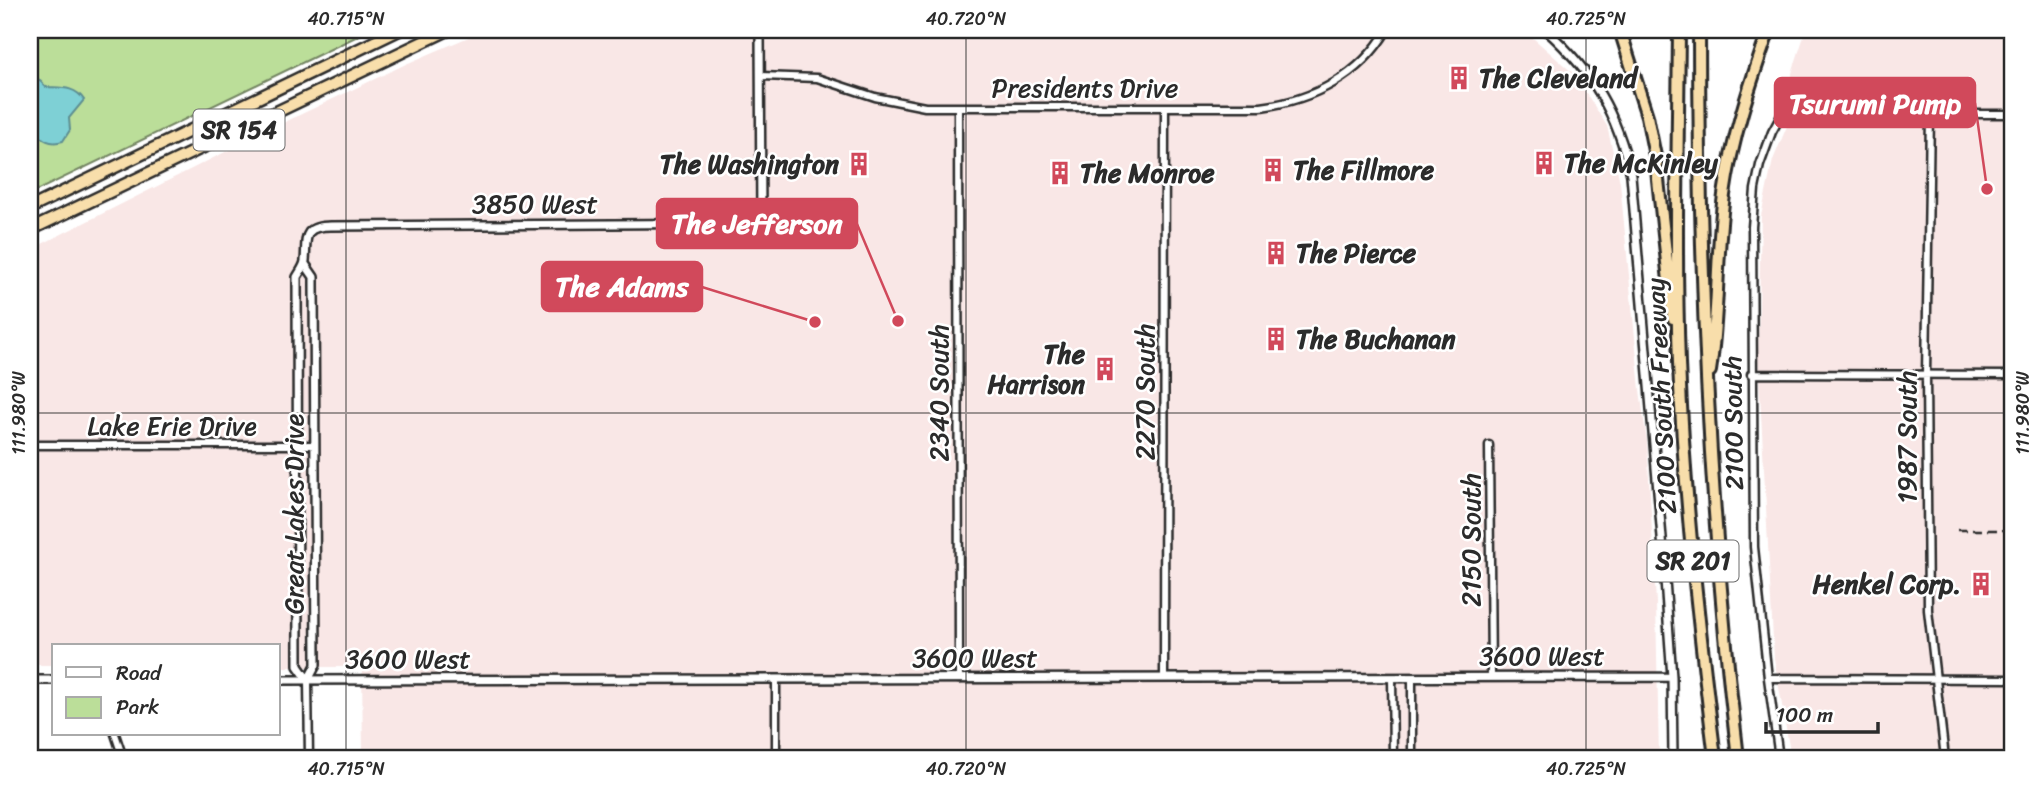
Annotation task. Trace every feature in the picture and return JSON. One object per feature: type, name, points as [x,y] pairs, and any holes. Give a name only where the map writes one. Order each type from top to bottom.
[{"type":"highway","name":"SR 154","points":[[30,208],[399,30]]},
{"type":"highway","name":"SR 154","points":[[30,230],[448,30]]},
{"type":"highway","points":[[1620,30],[1647,116],[1657,161],[1664,218],[1667,279],[1679,363]]},
{"type":"highway","name":"2100 South Freeway","points":[[1679,30],[1679,363],[1697,610],[1715,758]]},
{"type":"highway","name":"2100 South Freeway","points":[[1699,30],[1706,398],[1723,634],[1738,758]]},
{"type":"highway","points":[[1706,398],[1714,346],[1726,178],[1743,105],[1769,30]]},
{"type":"street","points":[[760,30],[761,76]]},
{"type":"street","name":"Presidents Drive","points":[[761,76],[817,78],[902,104],[925,107],[1261,107],[1320,91],[1353,71],[1369,55],[1387,30]]},
{"type":"street","points":[[1546,30],[1571,52],[1594,82],[1611,112],[1624,145],[1631,175],[1672,677],[1673,758]]},
{"type":"street","name":"3850 West","points":[[310,231],[318,226],[761,223],[761,76]]},
{"type":"street","name":"2100 South","points":[[1779,758],[1754,547],[1752,227],[1760,165],[1785,106],[1796,97],[1811,100],[1834,114],[1930,114]]},
{"type":"street","name":"2340 South","points":[[958,107],[959,679]]},
{"type":"street","name":"2270 South","points":[[1164,678],[1165,107]]},
{"type":"street","points":[[1930,114],[2012,114]]},
{"type":"street","name":"1987 South","points":[[1930,114],[1926,375],[1928,610],[1945,758]]},
{"type":"street","name":"Great Lakes Drive","points":[[305,264],[314,277],[316,665],[308,680],[298,666],[297,277],[305,264],[305,239],[310,231]]},
{"type":"street","points":[[1751,374],[2012,375]]},
{"type":"street","name":"Lake Erie Drive","points":[[30,445],[314,445]]},
{"type":"street","name":"2150 South","points":[[1489,445],[1491,677]]},
{"type":"street","name":"3600 West","points":[[280,680],[1672,677]]},
{"type":"street","points":[[1392,678],[1394,758]]},
{"type":"street","points":[[1412,678],[1412,758]]},
{"type":"street","points":[[1768,678],[2012,679]]},
{"type":"street","points":[[776,679],[776,758]]},
{"type":"street","points":[[30,680],[52,680]]},
{"type":"street","points":[[308,680],[309,758]]},
{"type":"street","points":[[115,736],[120,757]]},
{"type":"shaded area","points":[[485,30],[1524,30],[1574,74],[1607,126],[1620,182],[1647,442],[1656,603],[1659,758],[363,758],[362,667],[280,667],[280,644],[52,644],[52,665],[30,665],[30,250],[406,64]]},
{"type":"shaded area","points":[[1806,30],[2012,30],[2012,758],[1791,758],[1774,658],[1758,356],[1761,216],[1773,160],[1792,114],[1792,73]]},
{"type":"green space","points":[[30,30],[370,30],[30,194]]},
{"type":"water","points":[[30,71],[46,87],[72,90],[84,100],[69,118],[70,130],[63,141],[48,141],[30,128]]},
{"type":"railway","points":[[1957,530],[2012,530]]},
{"type":"place","name":"The Cleveland","points":[[1459,78]]},
{"type":"place","name":"The McKinley","points":[[1544,163]]},
{"type":"place","name":"The Washington","points":[[859,164]]},
{"type":"place","name":"The Fillmore","points":[[1273,170]]},
{"type":"place","name":"The Monroe","points":[[1060,173]]},
{"type":"place","name":"Tsurumi Pump","points":[[1987,189]]},
{"type":"place","name":"The Pierce","points":[[1276,253]]},
{"type":"place","name":"The Jefferson","points":[[898,321]]},
{"type":"place","name":"The Adams","points":[[815,322]]},
{"type":"place","name":"The Buchanan","points":[[1276,339]]},
{"type":"place","name":"The Harrison","points":[[1105,369]]},
{"type":"place","name":"Henkel Corp.","points":[[1981,584]]}]
